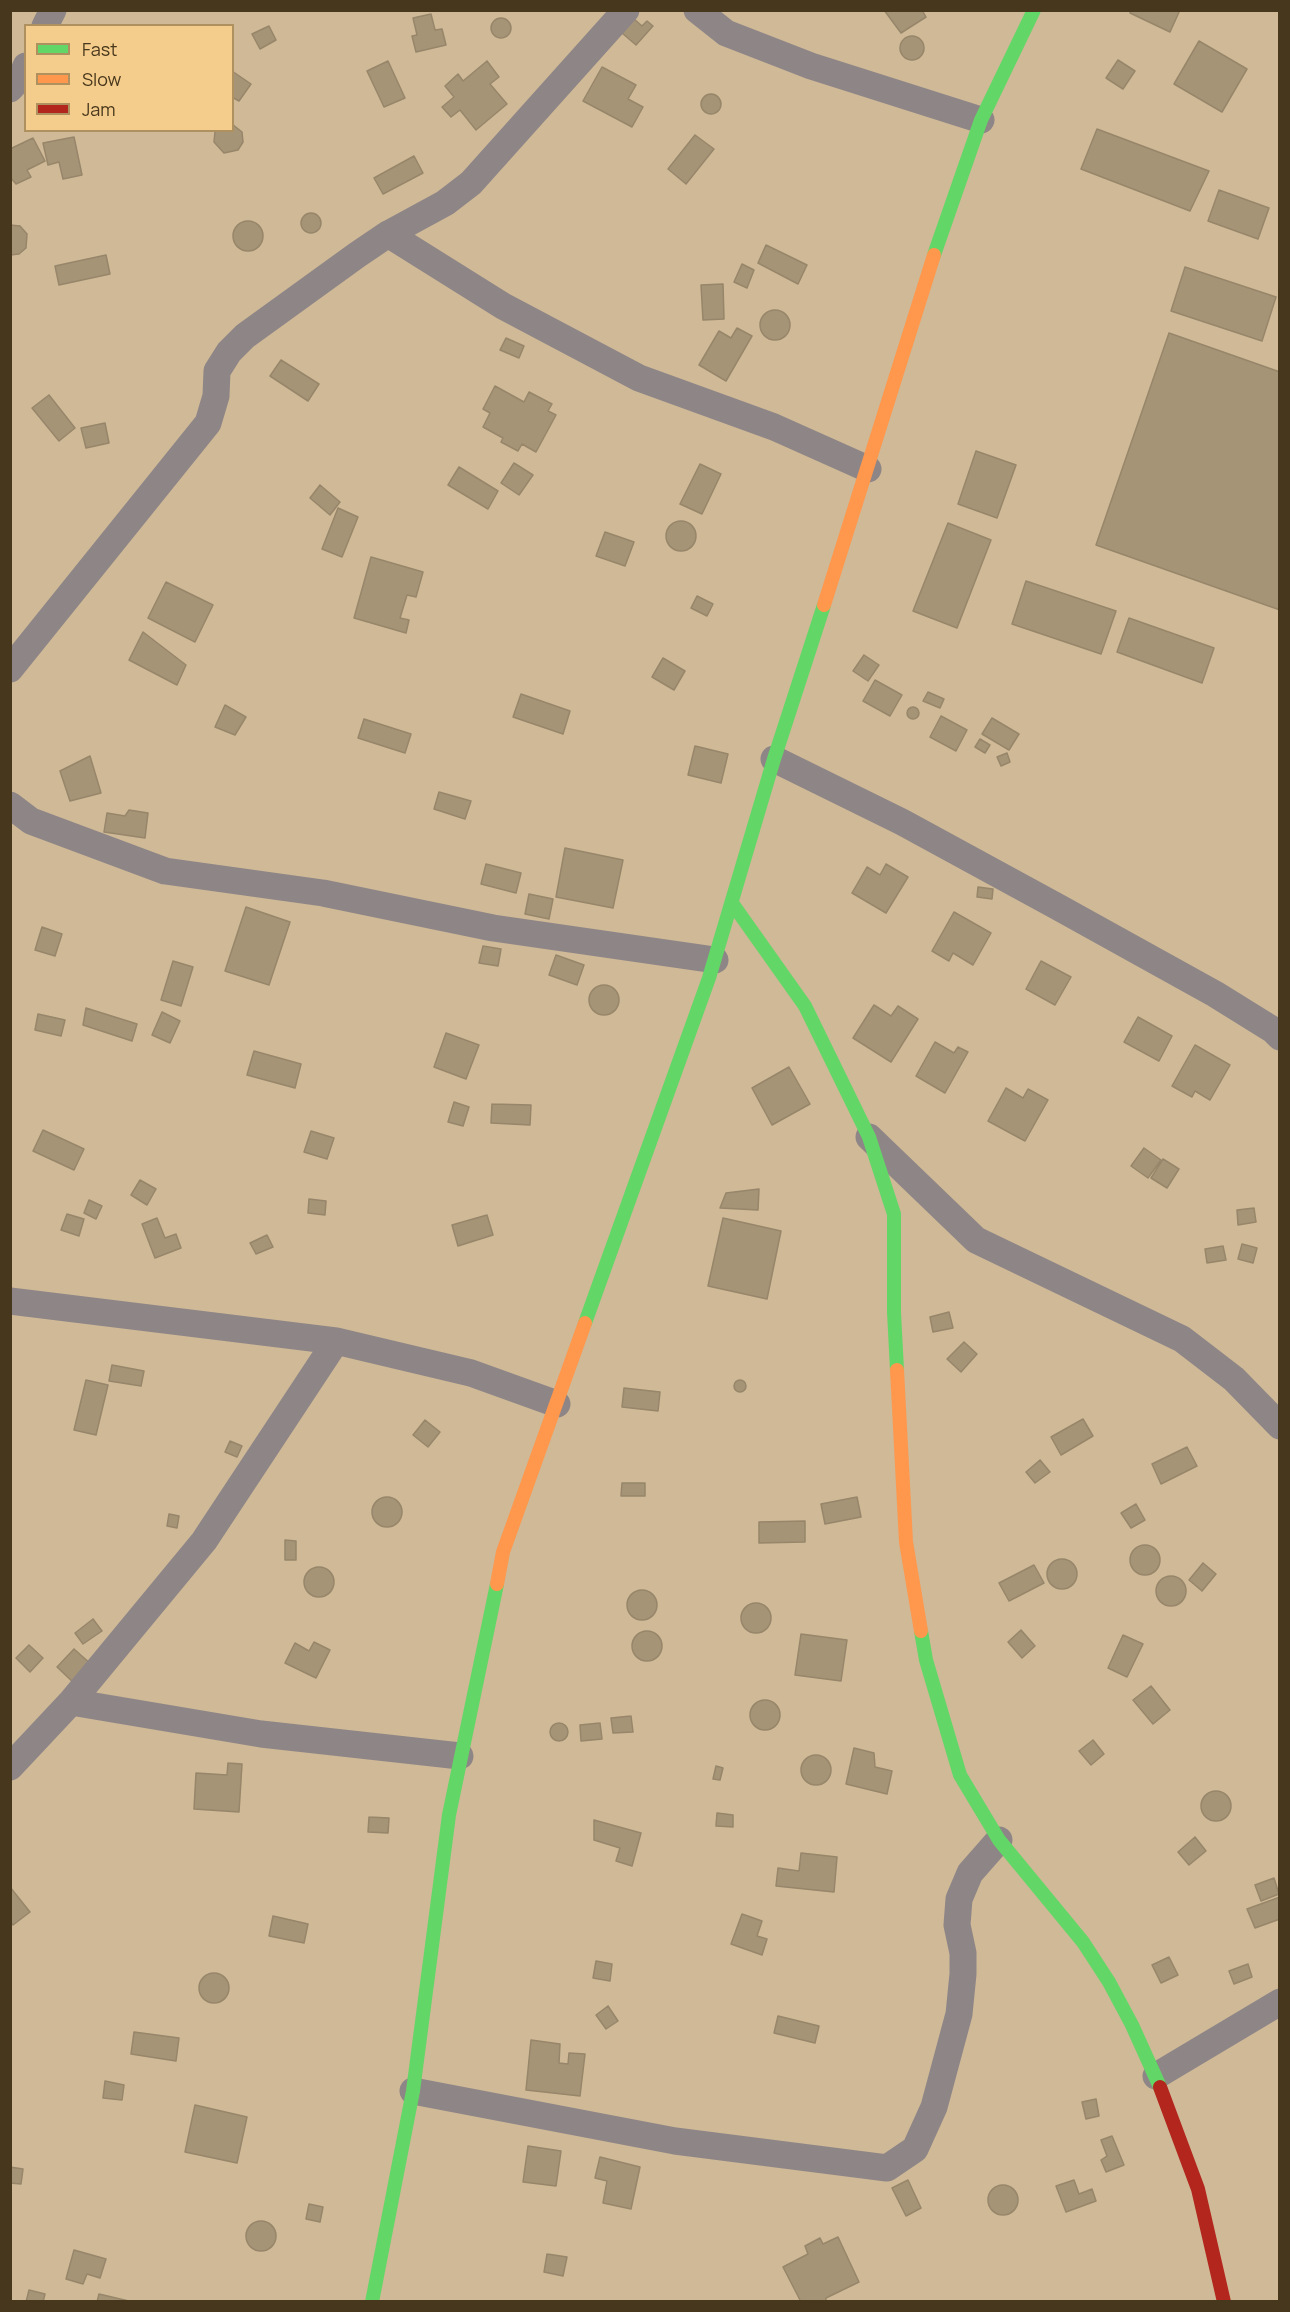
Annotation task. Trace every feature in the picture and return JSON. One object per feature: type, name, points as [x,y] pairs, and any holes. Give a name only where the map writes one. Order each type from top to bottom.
[{"type":"street","points":[[46,24],[53,10]]},
{"type":"street","points":[[10,669],[208,423],[216,396],[217,371],[229,352],[245,336],[388,234],[445,203],[471,183],[626,10]]},
{"type":"street","points":[[697,10],[726,33],[811,66],[981,120]]},
{"type":"street","points":[[372,2301],[413,2091],[449,1815],[503,1552],[715,960],[774,759],[868,470],[927,274],[981,120],[1034,10]]},
{"type":"street","points":[[10,89],[24,70]]},
{"type":"street","points":[[388,234],[503,306],[639,378],[774,427],[868,470]]},
{"type":"street","points":[[774,759],[902,822],[1058,907],[1215,994],[1273,1030],[1280,1037]]},
{"type":"street","points":[[10,805],[31,821],[165,871],[322,893],[493,928],[715,960]]},
{"type":"street","points":[[732,903],[805,1006],[869,1137],[894,1214],[894,1312],[906,1542],[926,1660],[960,1775],[999,1840],[1083,1942],[1132,2025],[1156,2076],[1198,2189],[1224,2301]]},
{"type":"street","points":[[869,1137],[976,1240],[1182,1339],[1233,1379],[1280,1426]]},
{"type":"street","points":[[10,1301],[336,1341],[471,1373],[557,1404]]},
{"type":"street","points":[[10,1767],[71,1702],[204,1541],[336,1341]]},
{"type":"street","points":[[71,1702],[261,1734],[460,1756]]},
{"type":"street","points":[[413,2091],[675,2141],[887,2168],[915,2150],[934,2108],[959,2014],[963,1953],[957,1925],[959,1899],[970,1874],[999,1840]]},
{"type":"street","points":[[1156,2076],[1280,2002]]},
{"type":"building","points":[[884,10],[922,10],[926,17],[901,33]]},
{"type":"building","points":[[1131,10],[1180,10],[1170,32],[1130,13]]},
{"type":"building","points":[[431,14],[435,30],[442,29],[446,45],[416,52],[412,36],[417,35],[413,18]]},
{"type":"building","points":[[501,18],[508,21],[511,28],[508,35],[501,38],[494,35],[491,28],[494,21]]},
{"type":"building","points":[[634,19],[642,26],[647,21],[653,26],[636,45],[622,33]]},
{"type":"building","points":[[269,26],[276,40],[260,49],[252,34]]},
{"type":"building","points":[[912,36],[917,37],[923,43],[923,53],[917,59],[912,60],[907,59],[901,53],[900,48],[901,43],[907,37]]},
{"type":"building","points":[[1199,41],[1247,69],[1222,112],[1174,84]]},
{"type":"building","points":[[1118,60],[1135,71],[1123,89],[1106,78]]},
{"type":"building","points":[[388,61],[405,98],[384,107],[367,71]]},
{"type":"building","points":[[487,61],[499,77],[490,84],[507,104],[476,130],[460,110],[451,117],[442,107],[454,97],[445,86],[458,74],[463,81]]},
{"type":"building","points":[[602,67],[636,85],[628,99],[643,107],[632,127],[583,101]]},
{"type":"building","points":[[234,72],[251,84],[239,101],[234,98]]},
{"type":"building","points":[[711,94],[718,97],[721,104],[718,111],[711,114],[704,111],[701,104],[704,97]]},
{"type":"building","points":[[234,126],[242,132],[243,142],[238,150],[224,153],[214,142],[215,132],[234,132]]},
{"type":"building","points":[[1097,129],[1209,171],[1190,211],[1081,169]]},
{"type":"building","points":[[695,135],[714,149],[686,184],[668,169]]},
{"type":"building","points":[[74,137],[82,175],[63,179],[59,162],[48,165],[43,143]]},
{"type":"building","points":[[33,138],[45,161],[27,170],[31,177],[16,184],[10,177],[10,149]]},
{"type":"building","points":[[414,156],[423,173],[383,194],[374,178]]},
{"type":"building","points":[[1219,190],[1269,208],[1258,239],[1208,221]]},
{"type":"building","points":[[307,213],[315,213],[321,219],[321,227],[315,233],[307,233],[301,227],[301,219]]},
{"type":"building","points":[[248,221],[259,225],[263,236],[259,247],[248,251],[237,247],[233,236],[237,225]]},
{"type":"building","points":[[10,225],[20,226],[27,234],[26,248],[19,254],[10,255]]},
{"type":"building","points":[[766,245],[807,265],[798,284],[758,263]]},
{"type":"building","points":[[106,255],[110,274],[59,285],[55,266]]},
{"type":"building","points":[[742,264],[754,270],[747,288],[734,282]]},
{"type":"building","points":[[1185,267],[1276,297],[1262,341],[1171,311]]},
{"type":"building","points":[[723,284],[724,319],[703,320],[701,285]]},
{"type":"building","points":[[775,310],[786,314],[790,325],[786,336],[775,340],[764,336],[760,325],[764,314]]},
{"type":"building","points":[[737,328],[752,336],[726,381],[699,365],[719,331],[731,338]]},
{"type":"building","points":[[1169,333],[1280,372],[1280,610],[1096,545]]},
{"type":"building","points":[[506,338],[524,346],[519,358],[500,350]]},
{"type":"building","points":[[281,360],[319,384],[308,401],[270,376]]},
{"type":"building","points":[[495,386],[524,402],[529,392],[552,404],[548,411],[556,415],[536,452],[522,444],[518,451],[501,442],[503,438],[483,427],[490,413],[483,409]]},
{"type":"building","points":[[49,395],[75,428],[59,441],[32,408]]},
{"type":"building","points":[[105,423],[109,443],[86,448],[81,428]]},
{"type":"building","points":[[976,451],[1016,465],[997,518],[958,504]]},
{"type":"building","points":[[514,463],[533,475],[519,495],[501,483]]},
{"type":"building","points":[[700,464],[721,474],[702,514],[680,504]]},
{"type":"building","points":[[459,467],[498,491],[488,509],[448,485]]},
{"type":"building","points":[[320,485],[340,502],[330,515],[310,498]]},
{"type":"building","points":[[338,508],[358,517],[342,557],[322,549]]},
{"type":"building","points":[[681,521],[692,525],[696,536],[692,547],[681,551],[670,547],[666,536],[670,525]]},
{"type":"building","points":[[948,523],[991,540],[957,628],[913,611]]},
{"type":"building","points":[[605,532],[634,542],[625,566],[596,556]]},
{"type":"building","points":[[371,557],[423,572],[416,597],[407,595],[400,618],[409,620],[406,633],[354,618]]},
{"type":"building","points":[[1026,581],[1116,611],[1101,654],[1012,624]]},
{"type":"building","points":[[166,582],[213,605],[195,642],[148,618]]},
{"type":"building","points":[[697,596],[713,604],[707,616],[691,608]]},
{"type":"building","points":[[1129,618],[1214,648],[1202,683],[1117,652]]},
{"type":"building","points":[[143,632],[186,665],[177,685],[129,660]]},
{"type":"building","points":[[864,655],[879,665],[868,681],[853,671]]},
{"type":"building","points":[[663,658],[685,671],[674,690],[652,677]]},
{"type":"building","points":[[875,680],[902,695],[890,716],[863,701]]},
{"type":"building","points":[[928,692],[944,699],[940,708],[923,701]]},
{"type":"building","points":[[521,694],[570,711],[563,734],[513,717]]},
{"type":"building","points":[[225,705],[246,717],[235,735],[215,727]]},
{"type":"building","points":[[915,707],[919,713],[915,719],[911,719],[907,711]]},
{"type":"building","points":[[941,716],[967,730],[956,751],[930,737]]},
{"type":"building","points":[[992,718],[1019,734],[1009,750],[982,734]]},
{"type":"building","points":[[364,719],[411,734],[405,753],[358,738]]},
{"type":"building","points":[[980,739],[990,745],[985,753],[975,747]]},
{"type":"building","points":[[695,746],[728,754],[721,783],[688,775]]},
{"type":"building","points":[[1007,753],[1010,762],[1001,766],[997,757]]},
{"type":"building","points":[[90,756],[101,793],[70,801],[60,771]]},
{"type":"building","points":[[439,792],[471,801],[465,819],[434,809]]},
{"type":"building","points":[[129,810],[148,813],[145,838],[104,832],[107,813],[125,816]]},
{"type":"building","points":[[565,848],[623,860],[613,908],[556,897]]},
{"type":"building","points":[[486,864],[521,873],[516,893],[481,884]]},
{"type":"building","points":[[886,864],[908,877],[886,913],[852,893],[867,867],[880,875]]},
{"type":"building","points":[[978,887],[993,889],[992,899],[977,897]]},
{"type":"building","points":[[529,894],[553,899],[549,919],[525,914]]},
{"type":"building","points":[[246,907],[290,922],[269,985],[225,971]]},
{"type":"building","points":[[954,912],[991,933],[973,965],[953,953],[949,961],[932,951]]},
{"type":"building","points":[[42,927],[62,934],[55,956],[35,950]]},
{"type":"building","points":[[483,946],[501,949],[498,966],[479,963]]},
{"type":"building","points":[[556,955],[584,965],[577,985],[549,975]]},
{"type":"building","points":[[173,961],[193,967],[181,1006],[161,1000]]},
{"type":"building","points":[[1041,961],[1071,977],[1055,1005],[1026,989]]},
{"type":"building","points":[[604,985],[615,989],[619,1000],[615,1011],[604,1015],[593,1011],[589,1000],[593,989]]},
{"type":"building","points":[[874,1005],[891,1016],[898,1006],[918,1019],[891,1062],[853,1038]]},
{"type":"building","points":[[86,1008],[137,1024],[132,1041],[83,1025]]},
{"type":"building","points":[[162,1012],[180,1021],[170,1043],[152,1035]]},
{"type":"building","points":[[38,1014],[65,1020],[61,1036],[35,1030]]},
{"type":"building","points":[[1138,1017],[1172,1036],[1159,1061],[1124,1042]]},
{"type":"building","points":[[446,1033],[479,1045],[466,1079],[434,1067]]},
{"type":"building","points":[[935,1042],[954,1053],[958,1047],[968,1052],[945,1093],[916,1076]]},
{"type":"building","points":[[1195,1045],[1230,1065],[1210,1100],[1195,1091],[1192,1097],[1172,1086]]},
{"type":"building","points":[[254,1051],[301,1064],[295,1088],[247,1075]]},
{"type":"building","points":[[789,1067],[810,1104],[772,1125],[752,1088]]},
{"type":"building","points":[[1006,1088],[1023,1098],[1028,1089],[1048,1100],[1025,1141],[988,1121]]},
{"type":"building","points":[[454,1102],[469,1107],[463,1126],[448,1122]]},
{"type":"building","points":[[492,1104],[531,1105],[530,1125],[491,1123]]},
{"type":"building","points":[[43,1130],[84,1149],[74,1170],[33,1151]]},
{"type":"building","points":[[311,1131],[334,1138],[327,1159],[304,1152]]},
{"type":"building","points":[[1144,1148],[1161,1160],[1148,1178],[1131,1166]]},
{"type":"building","points":[[1163,1159],[1179,1169],[1167,1188],[1151,1178]]},
{"type":"building","points":[[140,1180],[156,1189],[147,1205],[131,1195]]},
{"type":"building","points":[[759,1189],[758,1210],[720,1208],[726,1193]]},
{"type":"building","points":[[309,1199],[326,1201],[325,1215],[308,1213]]},
{"type":"building","points":[[89,1200],[102,1206],[96,1219],[84,1213]]},
{"type":"building","points":[[1254,1208],[1256,1222],[1238,1225],[1237,1210]]},
{"type":"building","points":[[67,1214],[84,1219],[79,1236],[61,1230]]},
{"type":"building","points":[[487,1215],[493,1235],[458,1246],[452,1225]]},
{"type":"building","points":[[157,1218],[165,1238],[176,1234],[181,1248],[155,1258],[142,1224]]},
{"type":"building","points":[[723,1218],[781,1231],[767,1299],[708,1286]]},
{"type":"building","points":[[267,1235],[273,1247],[256,1254],[250,1243]]},
{"type":"building","points":[[1242,1244],[1257,1248],[1253,1263],[1238,1259]]},
{"type":"building","points":[[1223,1246],[1226,1260],[1207,1263],[1205,1249]]},
{"type":"building","points":[[949,1312],[953,1328],[933,1332],[930,1317]]},
{"type":"building","points":[[964,1342],[977,1354],[961,1372],[947,1359]]},
{"type":"building","points":[[112,1365],[144,1371],[141,1386],[109,1381]]},
{"type":"building","points":[[86,1380],[108,1385],[96,1435],[74,1430]]},
{"type":"building","points":[[742,1380],[745,1381],[745,1391],[738,1392],[735,1391],[734,1384],[735,1381]]},
{"type":"building","points":[[624,1388],[660,1392],[658,1411],[622,1407]]},
{"type":"building","points":[[1083,1419],[1093,1436],[1061,1455],[1051,1437]]},
{"type":"building","points":[[425,1420],[440,1432],[428,1447],[413,1435]]},
{"type":"building","points":[[230,1441],[242,1446],[237,1457],[225,1452]]},
{"type":"building","points":[[1187,1447],[1197,1466],[1161,1484],[1152,1464]]},
{"type":"building","points":[[1040,1460],[1050,1472],[1035,1483],[1026,1472]]},
{"type":"building","points":[[622,1483],[645,1483],[645,1496],[621,1496]]},
{"type":"building","points":[[387,1497],[398,1501],[402,1512],[398,1523],[387,1527],[376,1523],[372,1512],[376,1501]]},
{"type":"building","points":[[857,1497],[861,1517],[825,1524],[821,1504]]},
{"type":"building","points":[[1136,1504],[1145,1520],[1131,1528],[1121,1513]]},
{"type":"building","points":[[169,1514],[179,1516],[177,1528],[167,1526]]},
{"type":"building","points":[[805,1521],[805,1542],[759,1543],[759,1522]]},
{"type":"building","points":[[285,1540],[296,1541],[296,1560],[285,1560]]},
{"type":"building","points":[[1145,1545],[1156,1549],[1160,1560],[1156,1571],[1145,1575],[1134,1571],[1130,1560],[1134,1549]]},
{"type":"building","points":[[1062,1559],[1073,1563],[1077,1574],[1073,1585],[1062,1589],[1051,1585],[1047,1574],[1051,1563]]},
{"type":"building","points":[[1203,1563],[1216,1574],[1202,1591],[1189,1580]]},
{"type":"building","points":[[1034,1565],[1044,1583],[1009,1601],[999,1583]]},
{"type":"building","points":[[319,1567],[330,1571],[334,1582],[330,1593],[319,1597],[308,1593],[304,1582],[308,1571]]},
{"type":"building","points":[[1171,1576],[1182,1580],[1186,1591],[1182,1602],[1171,1606],[1160,1602],[1156,1591],[1160,1580]]},
{"type":"building","points":[[642,1590],[653,1594],[657,1605],[653,1616],[642,1620],[631,1616],[627,1605],[631,1594]]},
{"type":"building","points":[[756,1603],[767,1607],[771,1618],[767,1629],[756,1633],[745,1629],[741,1618],[745,1607]]},
{"type":"building","points":[[93,1619],[102,1631],[83,1644],[75,1633]]},
{"type":"building","points":[[1021,1630],[1035,1646],[1022,1658],[1008,1642]]},
{"type":"building","points":[[647,1631],[658,1635],[662,1646],[658,1657],[647,1661],[636,1657],[632,1646],[636,1635]]},
{"type":"building","points":[[801,1634],[847,1640],[841,1681],[795,1675]]},
{"type":"building","points":[[1123,1635],[1143,1644],[1127,1677],[1108,1668]]},
{"type":"building","points":[[314,1642],[330,1650],[316,1678],[285,1663],[295,1643],[309,1651]]},
{"type":"building","points":[[29,1645],[43,1658],[30,1672],[16,1658]]},
{"type":"building","points":[[74,1649],[92,1665],[75,1684],[57,1667]]},
{"type":"building","points":[[1151,1686],[1170,1710],[1153,1724],[1133,1700]]},
{"type":"building","points":[[765,1700],[776,1704],[780,1715],[776,1726],[765,1730],[754,1726],[750,1715],[754,1704]]},
{"type":"building","points":[[631,1716],[633,1732],[613,1733],[611,1718]]},
{"type":"building","points":[[559,1723],[565,1726],[568,1732],[565,1738],[559,1741],[553,1738],[550,1732],[553,1726]]},
{"type":"building","points":[[600,1723],[602,1739],[581,1741],[580,1725]]},
{"type":"building","points":[[1093,1740],[1104,1754],[1091,1765],[1079,1751]]},
{"type":"building","points":[[854,1748],[874,1753],[875,1767],[892,1771],[887,1794],[846,1784]]},
{"type":"building","points":[[816,1755],[827,1759],[831,1770],[827,1781],[816,1785],[805,1781],[801,1770],[805,1759]]},
{"type":"building","points":[[228,1763],[242,1764],[239,1812],[194,1809],[196,1773],[227,1775]]},
{"type":"building","points":[[716,1766],[723,1768],[720,1780],[713,1779]]},
{"type":"building","points":[[1216,1791],[1227,1795],[1231,1806],[1227,1817],[1216,1821],[1205,1817],[1201,1806],[1205,1795]]},
{"type":"building","points":[[717,1813],[733,1815],[733,1827],[716,1826]]},
{"type":"building","points":[[369,1817],[389,1818],[388,1833],[368,1832]]},
{"type":"building","points":[[594,1820],[641,1833],[632,1866],[616,1861],[620,1848],[594,1840]]},
{"type":"building","points":[[1195,1837],[1206,1851],[1189,1865],[1178,1852]]},
{"type":"building","points":[[801,1853],[837,1857],[834,1892],[776,1886],[778,1868],[799,1871]]},
{"type":"building","points":[[1274,1878],[1279,1894],[1261,1901],[1255,1885]]},
{"type":"building","points":[[10,1887],[30,1912],[13,1925],[10,1921]]},
{"type":"building","points":[[1280,1897],[1280,1919],[1255,1928],[1247,1909]]},
{"type":"building","points":[[742,1914],[762,1921],[757,1936],[767,1939],[762,1955],[731,1944]]},
{"type":"building","points":[[273,1916],[308,1924],[304,1943],[269,1936]]},
{"type":"building","points":[[1169,1957],[1178,1975],[1161,1983],[1152,1965]]},
{"type":"building","points":[[596,1961],[612,1964],[610,1981],[593,1978]]},
{"type":"building","points":[[1248,1964],[1252,1977],[1234,1984],[1229,1971]]},
{"type":"building","points":[[214,1973],[225,1977],[229,1988],[225,1999],[214,2003],[203,1999],[199,1988],[203,1977]]},
{"type":"building","points":[[608,2006],[618,2021],[606,2029],[596,2015]]},
{"type":"building","points":[[778,2016],[819,2026],[815,2043],[774,2033]]},
{"type":"building","points":[[134,2032],[179,2038],[176,2061],[131,2054]]},
{"type":"building","points":[[531,2040],[560,2044],[559,2063],[568,2064],[569,2053],[585,2054],[580,2096],[526,2090]]},
{"type":"building","points":[[105,2081],[124,2085],[122,2100],[103,2098]]},
{"type":"building","points":[[1096,2099],[1099,2116],[1086,2119],[1082,2102]]},
{"type":"building","points":[[195,2105],[247,2117],[237,2163],[185,2152]]},
{"type":"building","points":[[1112,2136],[1124,2165],[1106,2172],[1101,2160],[1107,2156],[1101,2140]]},
{"type":"building","points":[[528,2146],[561,2151],[556,2186],[523,2182]]},
{"type":"building","points":[[600,2157],[640,2167],[631,2209],[603,2203],[607,2181],[595,2178]]},
{"type":"building","points":[[10,2167],[23,2169],[21,2184],[10,2183]]},
{"type":"building","points":[[908,2180],[921,2208],[906,2216],[892,2188]]},
{"type":"building","points":[[1074,2180],[1079,2194],[1092,2189],[1096,2201],[1066,2212],[1056,2186]]},
{"type":"building","points":[[1003,2185],[1014,2189],[1018,2200],[1014,2211],[1003,2215],[992,2211],[988,2200],[992,2189]]},
{"type":"building","points":[[309,2204],[323,2207],[320,2222],[306,2219]]},
{"type":"building","points":[[261,2221],[272,2225],[276,2236],[272,2247],[261,2251],[250,2247],[246,2236],[250,2225]]},
{"type":"building","points":[[838,2237],[859,2282],[826,2298],[826,2302],[801,2302],[783,2267],[808,2254],[805,2246],[820,2238],[823,2244]]},
{"type":"building","points":[[74,2250],[106,2259],[100,2278],[87,2274],[83,2284],[66,2279]]},
{"type":"building","points":[[547,2254],[567,2257],[563,2276],[544,2272]]},
{"type":"building","points":[[29,2290],[45,2294],[43,2302],[26,2302]]},
{"type":"building","points":[[99,2294],[133,2302],[97,2302]]},
{"type":"traffic: fast","points":[[934,255],[981,120],[1034,10]]},
{"type":"traffic: fast","points":[[585,1323],[709,978],[774,759],[824,605]]},
{"type":"traffic: fast","points":[[732,903],[805,1006],[869,1137],[894,1214],[894,1312],[897,1370]]},
{"type":"traffic: fast","points":[[372,2302],[413,2091],[449,1815],[497,1584]]},
{"type":"traffic: fast","points":[[921,1631],[926,1660],[960,1775],[999,1840],[1083,1942],[1109,1982],[1132,2025],[1160,2087]]},
{"type":"traffic: slow","points":[[824,605],[934,255]]},
{"type":"traffic: slow","points":[[497,1584],[503,1552],[585,1323]]},
{"type":"traffic: slow","points":[[897,1370],[906,1542],[921,1631]]},
{"type":"traffic: jam","points":[[1160,2087],[1198,2189],[1224,2302]]}]
